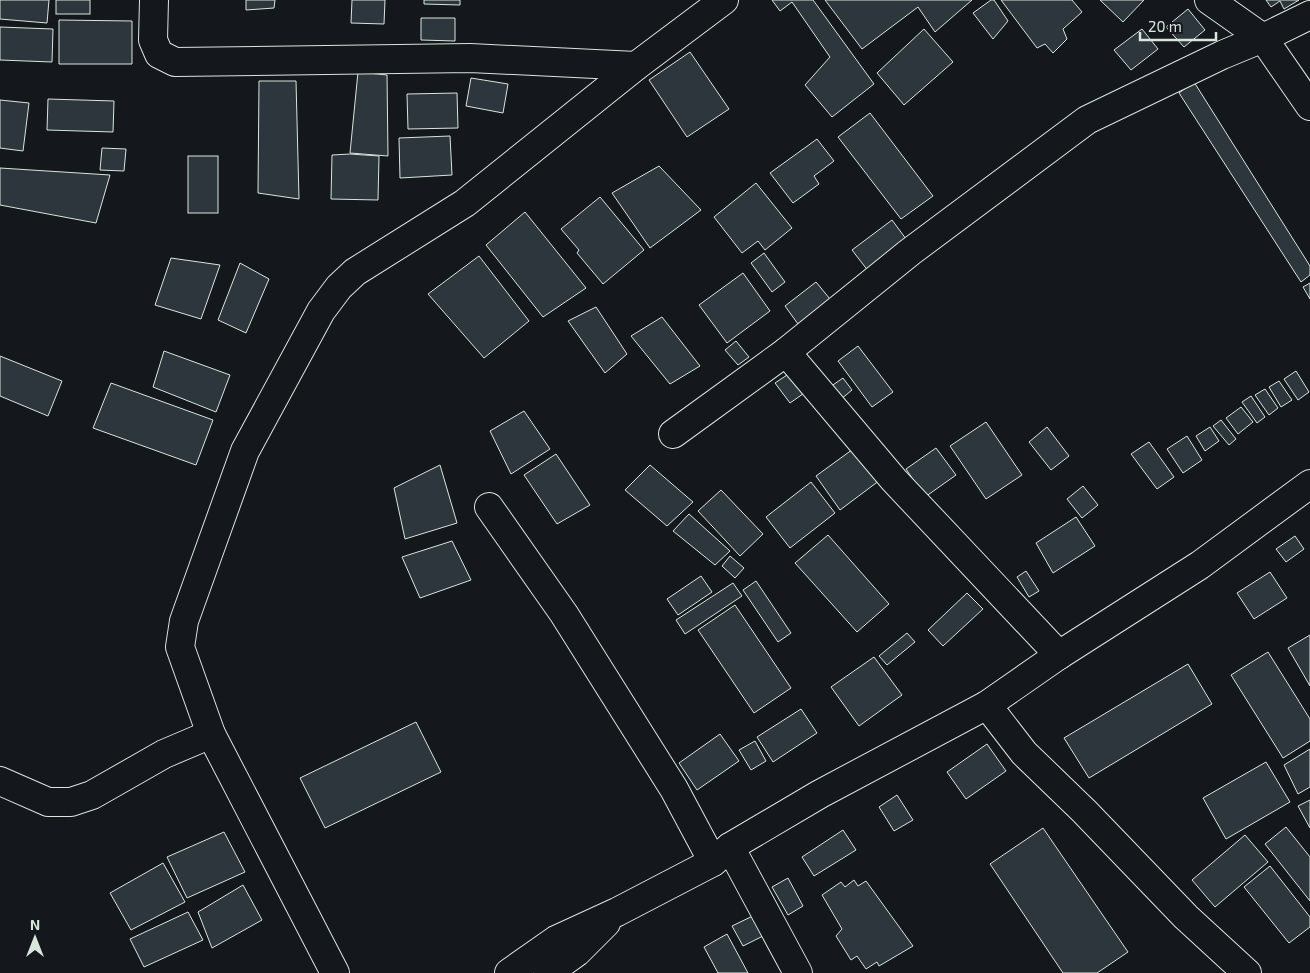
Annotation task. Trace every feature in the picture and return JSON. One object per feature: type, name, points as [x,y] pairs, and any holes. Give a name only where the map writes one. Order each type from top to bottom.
[{"type":"street","points":[[154,0],[153,40],[159,54],[175,62],[470,58],[636,66]]},
{"type":"street","points":[[335,973],[211,734],[180,647],[184,621],[245,451],[321,311],[355,272],[465,203],[636,66],[724,0]]},
{"type":"street","points":[[1209,0],[1263,38],[1310,106]]},
{"type":"street","points":[[673,434],[786,352],[910,252],[1087,120],[1310,15]]},
{"type":"street","points":[[786,352],[894,480],[1059,655]]},
{"type":"street","points":[[509,973],[556,940],[617,912],[721,854],[820,794],[987,705],[1059,655],[1200,565],[1310,484]]},
{"type":"street","points":[[489,507],[564,614],[674,789],[721,854],[798,973]]},
{"type":"street","points":[[987,705],[1024,753],[1084,810],[1186,917],[1247,973]]},
{"type":"street","points":[[0,781],[48,802],[70,802],[92,795],[164,754],[211,734]]},
{"type":"street","points":[[548,973],[577,952],[617,912]]},
{"type":"building","points":[[0,0],[49,0],[47,23],[0,19]]},
{"type":"building","points":[[56,0],[90,0],[90,14],[56,14]]},
{"type":"building","points":[[246,0],[275,0],[274,8],[246,10]]},
{"type":"building","points":[[352,0],[385,0],[384,24],[351,23]]},
{"type":"building","points":[[424,0],[460,0],[460,5],[424,4]]},
{"type":"building","points":[[772,0],[813,0],[874,84],[832,117],[805,85],[830,57],[792,2],[780,11]]},
{"type":"building","points":[[825,0],[972,0],[935,32],[918,7],[862,49]]},
{"type":"building","points":[[991,0],[994,0],[1008,21],[993,39],[973,13]]},
{"type":"building","points":[[1001,0],[1072,0],[1082,12],[1063,29],[1067,39],[1053,53],[1045,44],[1037,48]]},
{"type":"building","points":[[1100,0],[1144,0],[1123,22]]},
{"type":"building","points":[[1266,0],[1299,0],[1284,9],[1280,1],[1271,7]]},
{"type":"building","points":[[1188,9],[1205,30],[1184,47],[1166,27]]},
{"type":"building","points":[[421,18],[455,18],[455,41],[421,40]]},
{"type":"building","points":[[59,20],[132,21],[132,64],[59,64]]},
{"type":"building","points":[[0,27],[53,29],[52,62],[0,60]]},
{"type":"building","points":[[924,29],[953,62],[904,105],[877,73]]},
{"type":"building","points":[[1142,29],[1158,49],[1131,70],[1114,50]]},
{"type":"building","points":[[690,52],[729,109],[687,137],[649,80]]},
{"type":"building","points":[[358,72],[387,75],[388,156],[350,153]]},
{"type":"building","points":[[471,78],[508,84],[503,113],[466,106]]},
{"type":"building","points":[[259,81],[296,81],[299,199],[258,193]]},
{"type":"building","points":[[1194,82],[1310,266],[1310,275],[1301,282],[1179,93]]},
{"type":"building","points":[[457,93],[458,128],[408,129],[407,94]]},
{"type":"building","points":[[48,99],[114,101],[113,132],[47,130]]},
{"type":"building","points":[[0,100],[29,103],[23,151],[0,148]]},
{"type":"building","points":[[870,113],[933,196],[901,219],[838,137]]},
{"type":"building","points":[[450,136],[452,175],[400,178],[399,138]]},
{"type":"building","points":[[817,139],[834,161],[814,176],[819,184],[793,203],[770,173]]},
{"type":"building","points":[[102,148],[126,149],[124,171],[100,170]]},
{"type":"building","points":[[332,155],[379,156],[378,200],[331,199]]},
{"type":"building","points":[[188,156],[218,156],[218,213],[188,213]]},
{"type":"building","points":[[659,166],[701,210],[650,248],[612,193]]},
{"type":"building","points":[[0,168],[110,175],[96,223],[0,205]]},
{"type":"building","points":[[756,183],[792,228],[765,250],[758,241],[742,253],[714,217]]},
{"type":"building","points":[[600,197],[644,250],[603,284],[577,253],[579,250],[561,229]]},
{"type":"building","points":[[525,212],[586,288],[543,317],[486,245]]},
{"type":"building","points":[[892,220],[909,243],[869,272],[852,250]]},
{"type":"building","points":[[764,253],[785,282],[772,292],[751,263]]},
{"type":"building","points":[[479,256],[529,321],[484,358],[428,294]]},
{"type":"building","points":[[171,258],[220,265],[201,319],[155,305]]},
{"type":"building","points":[[240,263],[269,279],[246,333],[218,320]]},
{"type":"building","points":[[743,273],[770,311],[727,343],[699,305]]},
{"type":"building","points":[[816,282],[830,299],[798,324],[785,306]]},
{"type":"building","points":[[1310,283],[1310,299],[1303,287]]},
{"type":"building","points":[[596,307],[627,354],[605,373],[568,321]]},
{"type":"building","points":[[662,317],[700,366],[670,384],[631,336]]},
{"type":"building","points":[[736,341],[749,357],[738,365],[725,350]]},
{"type":"building","points":[[858,346],[893,392],[872,407],[838,361]]},
{"type":"building","points":[[164,351],[230,375],[216,412],[153,387]]},
{"type":"building","points":[[0,356],[62,381],[48,416],[0,396]]},
{"type":"building","points":[[796,369],[810,389],[790,403],[775,383]]},
{"type":"building","points":[[1296,371],[1309,392],[1298,400],[1284,379]]},
{"type":"building","points":[[843,378],[852,390],[840,400],[830,387]]},
{"type":"building","points":[[1279,381],[1292,400],[1281,407],[1269,387]]},
{"type":"building","points":[[111,383],[213,420],[196,465],[93,428]]},
{"type":"building","points":[[1265,389],[1278,408],[1269,415],[1255,395]]},
{"type":"building","points":[[1251,396],[1265,417],[1257,423],[1242,402]]},
{"type":"building","points":[[1241,407],[1253,422],[1238,434],[1226,418]]},
{"type":"building","points":[[524,411],[550,449],[511,474],[490,431]]},
{"type":"building","points":[[1221,420],[1236,439],[1229,445],[1213,426]]},
{"type":"building","points":[[986,422],[1022,475],[986,499],[950,446]]},
{"type":"building","points":[[1047,427],[1069,456],[1051,470],[1029,442]]},
{"type":"building","points":[[1210,427],[1219,441],[1205,451],[1196,436]]},
{"type":"building","points":[[1187,436],[1202,460],[1183,473],[1167,449]]},
{"type":"building","points":[[1149,442],[1174,477],[1157,489],[1131,454]]},
{"type":"building","points":[[860,444],[884,477],[840,510],[816,476]]},
{"type":"building","points":[[936,448],[956,475],[925,497],[906,469]]},
{"type":"building","points":[[556,454],[590,505],[557,524],[524,475]]},
{"type":"building","points":[[440,465],[457,523],[405,539],[394,488]]},
{"type":"building","points":[[650,465],[693,502],[667,526],[625,490]]},
{"type":"building","points":[[811,482],[835,513],[790,548],[766,517]]},
{"type":"building","points":[[1083,486],[1098,505],[1082,518],[1067,499]]},
{"type":"building","points":[[721,490],[763,534],[740,556],[698,511]]},
{"type":"building","points":[[689,514],[730,551],[715,565],[673,531]]},
{"type":"building","points":[[1076,517],[1095,546],[1053,573],[1036,543]]},
{"type":"building","points":[[828,535],[889,604],[857,632],[795,563]]},
{"type":"building","points":[[1295,536],[1304,549],[1286,562],[1276,549]]},
{"type":"building","points":[[452,541],[471,580],[420,598],[402,557]]},
{"type":"building","points":[[730,556],[744,568],[735,578],[722,566]]},
{"type":"building","points":[[1026,571],[1039,591],[1029,597],[1017,577]]},
{"type":"building","points":[[1270,572],[1287,598],[1254,619],[1237,593]]},
{"type":"building","points":[[701,576],[712,592],[678,615],[667,599]]},
{"type":"building","points":[[756,581],[791,633],[778,642],[743,590]]},
{"type":"building","points":[[733,583],[742,596],[685,634],[676,620]]},
{"type":"building","points":[[967,593],[983,609],[943,646],[928,630]]},
{"type":"building","points":[[735,605],[791,688],[754,713],[698,630]]},
{"type":"building","points":[[907,633],[915,642],[887,665],[879,656]]},
{"type":"building","points":[[1310,635],[1310,686],[1288,648]]},
{"type":"building","points":[[1268,652],[1310,719],[1310,741],[1283,758],[1231,675]]},
{"type":"building","points":[[874,657],[902,695],[859,726],[831,687]]},
{"type":"building","points":[[1188,664],[1212,704],[1089,778],[1064,738]]},
{"type":"building","points":[[801,709],[817,733],[773,762],[757,737]]},
{"type":"building","points":[[416,722],[441,772],[325,828],[300,778]]},
{"type":"building","points":[[720,734],[739,761],[697,790],[679,763]]},
{"type":"building","points":[[755,741],[766,761],[751,770],[739,750]]},
{"type":"building","points":[[987,744],[1006,771],[966,799],[947,772]]},
{"type":"building","points":[[1310,749],[1310,787],[1298,794],[1284,765]]},
{"type":"building","points":[[1266,762],[1290,802],[1226,839],[1203,798]]},
{"type":"building","points":[[897,795],[913,820],[894,831],[879,807]]},
{"type":"building","points":[[1310,800],[1310,828],[1298,806]]},
{"type":"building","points":[[1286,827],[1310,857],[1310,901],[1265,844]]},
{"type":"building","points":[[1043,828],[1128,952],[1097,973],[1063,973],[990,864]]},
{"type":"building","points":[[843,830],[856,850],[814,876],[802,857]]},
{"type":"building","points":[[224,832],[245,872],[187,898],[167,857]]},
{"type":"building","points":[[1245,835],[1268,862],[1215,907],[1192,880]]},
{"type":"building","points":[[163,863],[185,902],[131,930],[110,893]]},
{"type":"building","points":[[1270,866],[1310,917],[1310,927],[1289,943],[1244,887]]},
{"type":"building","points":[[788,878],[803,906],[788,915],[772,887]]},
{"type":"building","points":[[854,880],[858,886],[866,881],[913,946],[879,966],[877,962],[866,969],[857,956],[851,960],[836,936],[842,929],[822,895],[841,882],[845,887]]},
{"type":"building","points":[[243,885],[262,920],[212,948],[198,912]]},
{"type":"building","points":[[188,912],[203,940],[144,967],[130,939]]},
{"type":"building","points":[[761,912],[771,932],[743,946],[732,926]]},
{"type":"building","points":[[727,934],[748,973],[718,973],[704,947]]}]
